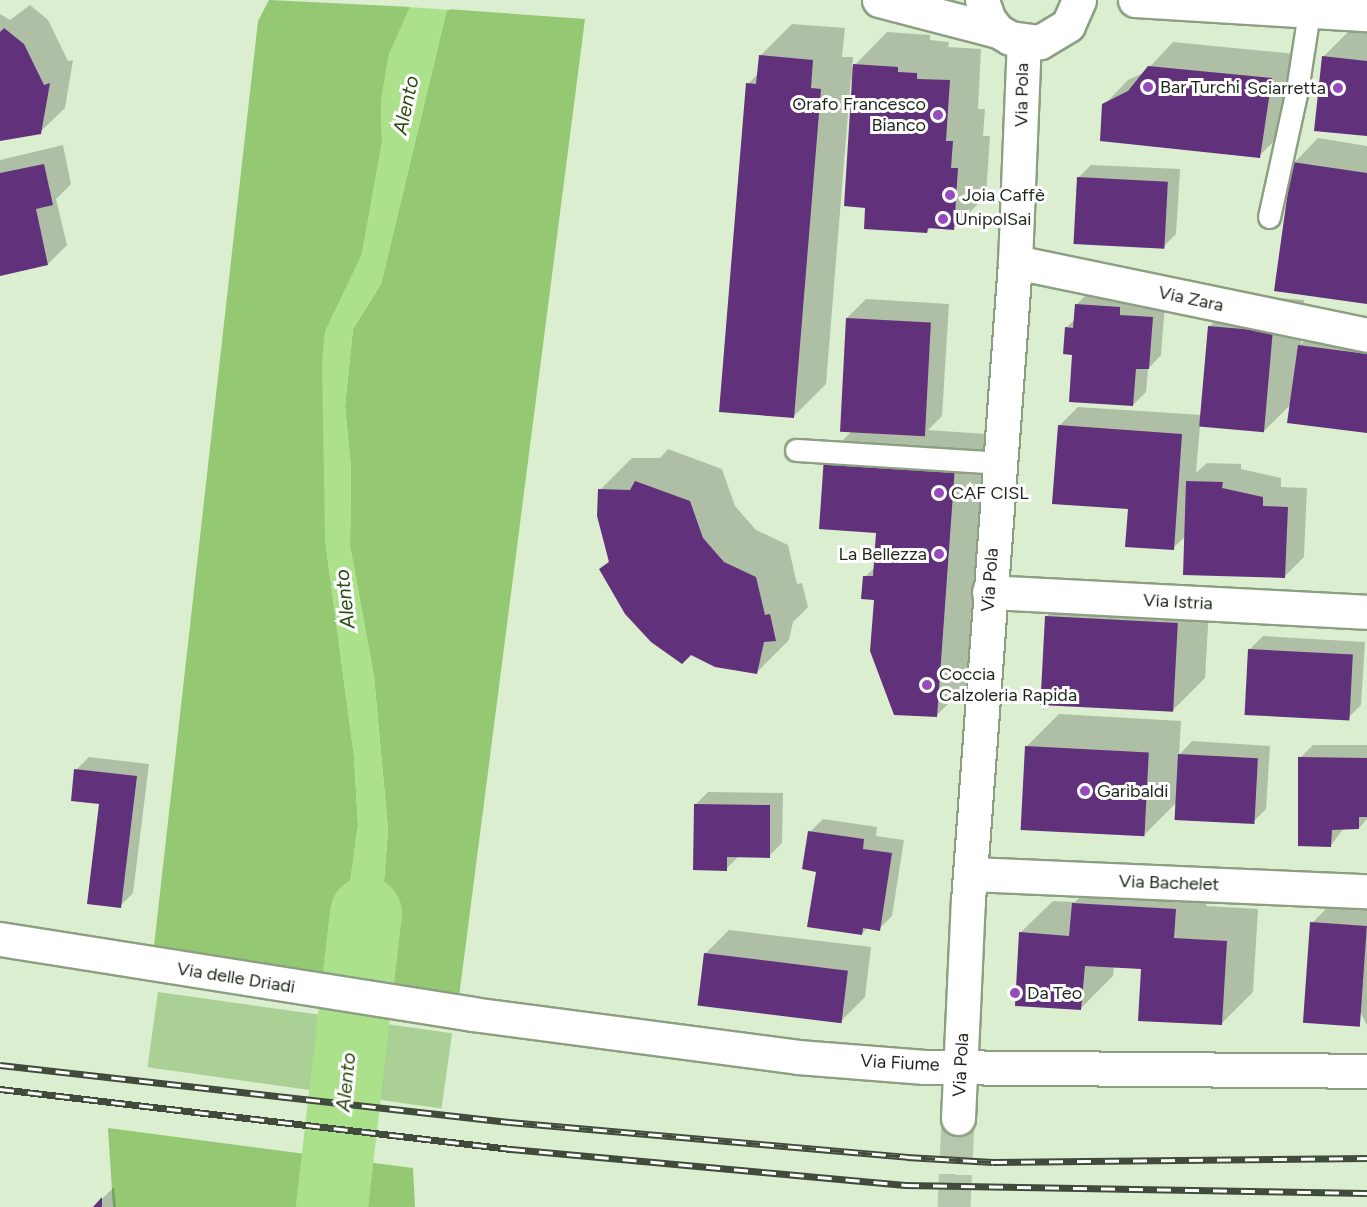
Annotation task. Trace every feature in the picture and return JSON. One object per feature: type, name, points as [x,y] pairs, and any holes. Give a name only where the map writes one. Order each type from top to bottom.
[{"type":"street","points":[[879,0],[1011,36],[1055,36],[1068,25],[1078,0]]},
{"type":"street","points":[[982,0],[989,20],[1011,36]]},
{"type":"street","points":[[1136,0],[1310,5],[1367,14]]},
{"type":"street","name":"Via Pola","points":[[958,1118],[989,592],[1015,262],[1011,36]]},
{"type":"street","name":"Via Zara","points":[[1015,262],[1367,335]]},
{"type":"street","name":"Via Istria","points":[[989,592],[1367,612]]},
{"type":"street","name":"Via Bachelet","points":[[971,874],[1367,891]]},
{"type":"street","name":"Via delle Driadi","points":[[0,939],[472,1014]]},
{"type":"street","name":"Via Fiume","points":[[472,1014],[798,1057],[925,1066],[1367,1071]]},
{"type":"lane","points":[[1269,217],[1297,90],[1310,5]]},
{"type":"lane","points":[[796,450],[1000,463]]},
{"type":"shaded area","points":[[269,0],[412,7],[389,54],[381,102],[382,143],[362,254],[346,289],[325,470],[325,539],[354,756],[358,825],[337,978],[153,955],[258,21]]},
{"type":"shaded area","points":[[447,9],[585,19],[459,997],[376,985],[388,829],[374,677],[350,546],[351,468],[345,406],[353,329],[381,284]]},
{"type":"shaded area","points":[[158,992],[452,1033],[442,1109],[147,1067]]},
{"type":"shaded area","points":[[108,1128],[413,1168],[415,1207],[113,1207]]},
{"type":"water","points":[[413,0],[449,0],[381,284],[353,329],[345,406],[351,468],[350,546],[374,677],[388,829],[376,985],[337,978],[358,825],[354,756],[325,539],[322,361],[325,331],[362,254],[382,143],[381,102],[389,54]]},
{"type":"water","points":[[335,1017],[370,1022],[363,1093],[316,1087],[331,1049]]},
{"type":"pier","points":[[410,0],[452,0],[450,10],[409,7]]},
{"type":"building","points":[[4,28],[24,44],[44,85],[50,83],[41,134],[0,141],[0,32]]},
{"type":"building","points":[[759,55],[813,60],[811,88],[821,89],[794,418],[719,412],[746,83],[756,84]]},
{"type":"building","points":[[1322,56],[1367,61],[1367,136],[1314,131]]},
{"type":"building","points":[[853,64],[898,67],[898,72],[917,73],[917,79],[950,80],[946,141],[953,141],[951,168],[958,168],[954,230],[928,228],[927,233],[864,229],[865,208],[844,206]]},
{"type":"building","points":[[1148,66],[1272,78],[1260,158],[1100,141],[1102,104],[1128,91]]},
{"type":"building","points":[[1292,162],[1367,173],[1367,304],[1274,291]]},
{"type":"building","points":[[44,164],[53,205],[36,209],[48,265],[0,276],[0,173]]},
{"type":"building","points":[[1077,177],[1168,182],[1164,249],[1073,244]]},
{"type":"building","points":[[1075,304],[1120,307],[1120,315],[1153,317],[1149,369],[1136,369],[1133,406],[1069,402],[1072,355],[1063,354],[1065,327],[1073,328]]},
{"type":"building","points":[[846,318],[931,322],[925,436],[840,432]]},
{"type":"building","points":[[1208,326],[1273,332],[1264,432],[1199,427]]},
{"type":"building","points":[[1298,345],[1367,354],[1367,433],[1287,423]]},
{"type":"building","points":[[1058,425],[1182,434],[1174,550],[1125,547],[1128,509],[1052,504]]},
{"type":"building","points":[[824,457],[955,466],[937,717],[894,715],[870,651],[874,600],[861,599],[863,576],[873,576],[876,533],[819,529]]},
{"type":"building","points":[[635,481],[690,501],[703,538],[724,562],[756,577],[765,615],[770,614],[776,641],[764,642],[757,674],[715,667],[691,655],[682,664],[651,642],[625,614],[599,569],[609,562],[597,516],[598,489],[630,490]]},
{"type":"building","points":[[1186,481],[1223,482],[1222,488],[1263,497],[1263,506],[1288,507],[1285,578],[1183,575]]},
{"type":"building","points":[[1045,616],[1178,623],[1173,712],[1040,705]]},
{"type":"building","points":[[1248,649],[1353,654],[1349,720],[1245,715]]},
{"type":"building","name":"Garibaldi","points":[[1025,746],[1149,752],[1144,836],[1021,830]]},
{"type":"building","points":[[1178,754],[1258,758],[1254,824],[1175,820]]},
{"type":"building","points":[[1298,757],[1367,758],[1367,817],[1359,817],[1359,829],[1332,830],[1331,847],[1298,846]]},
{"type":"building","points":[[74,769],[137,776],[121,908],[87,904],[99,804],[71,801]]},
{"type":"building","points":[[694,804],[770,805],[770,858],[727,857],[727,871],[693,870]]},
{"type":"building","points":[[808,831],[864,839],[863,849],[892,853],[880,931],[863,928],[862,935],[807,927],[816,872],[802,869]]},
{"type":"building","points":[[1072,903],[1176,909],[1174,938],[1227,941],[1222,1025],[1138,1021],[1141,969],[1085,966],[1081,1010],[1015,1006],[1019,932],[1069,936]]},
{"type":"building","points":[[1310,922],[1367,926],[1360,1027],[1303,1023]]},
{"type":"building","points":[[704,953],[848,971],[841,1023],[698,1006]]},
{"type":"building","points":[[102,1197],[102,1207],[93,1207]]},
{"type":"waterway","name":"Alento","points":[[332,1207],[366,913]]},
{"type":"tunnel","points":[[954,1207],[958,1118]]},
{"type":"railway","points":[[0,1065],[509,1122],[907,1157],[993,1162],[1367,1158]]},
{"type":"railway","points":[[0,1089],[511,1149],[905,1185],[1367,1193]]},
{"type":"place","name":"Bar Turchi","points":[[1148,87]]},
{"type":"place","name":"Sciarretta","points":[[1338,88]]},
{"type":"place","name":"Orafo Francesco Bianco","points":[[938,115]]},
{"type":"place","name":"Joia Caffè","points":[[950,195]]},
{"type":"place","name":"UnipolSai","points":[[943,219]]},
{"type":"place","name":"CAF CISL","points":[[939,493]]},
{"type":"place","name":"La Bellezza","points":[[939,554]]},
{"type":"place","name":"Coccia Calzoleria Rapida","points":[[927,685]]},
{"type":"place","name":"Garibaldi","points":[[1085,791]]},
{"type":"place","name":"Da Teo","points":[[1015,993]]}]
